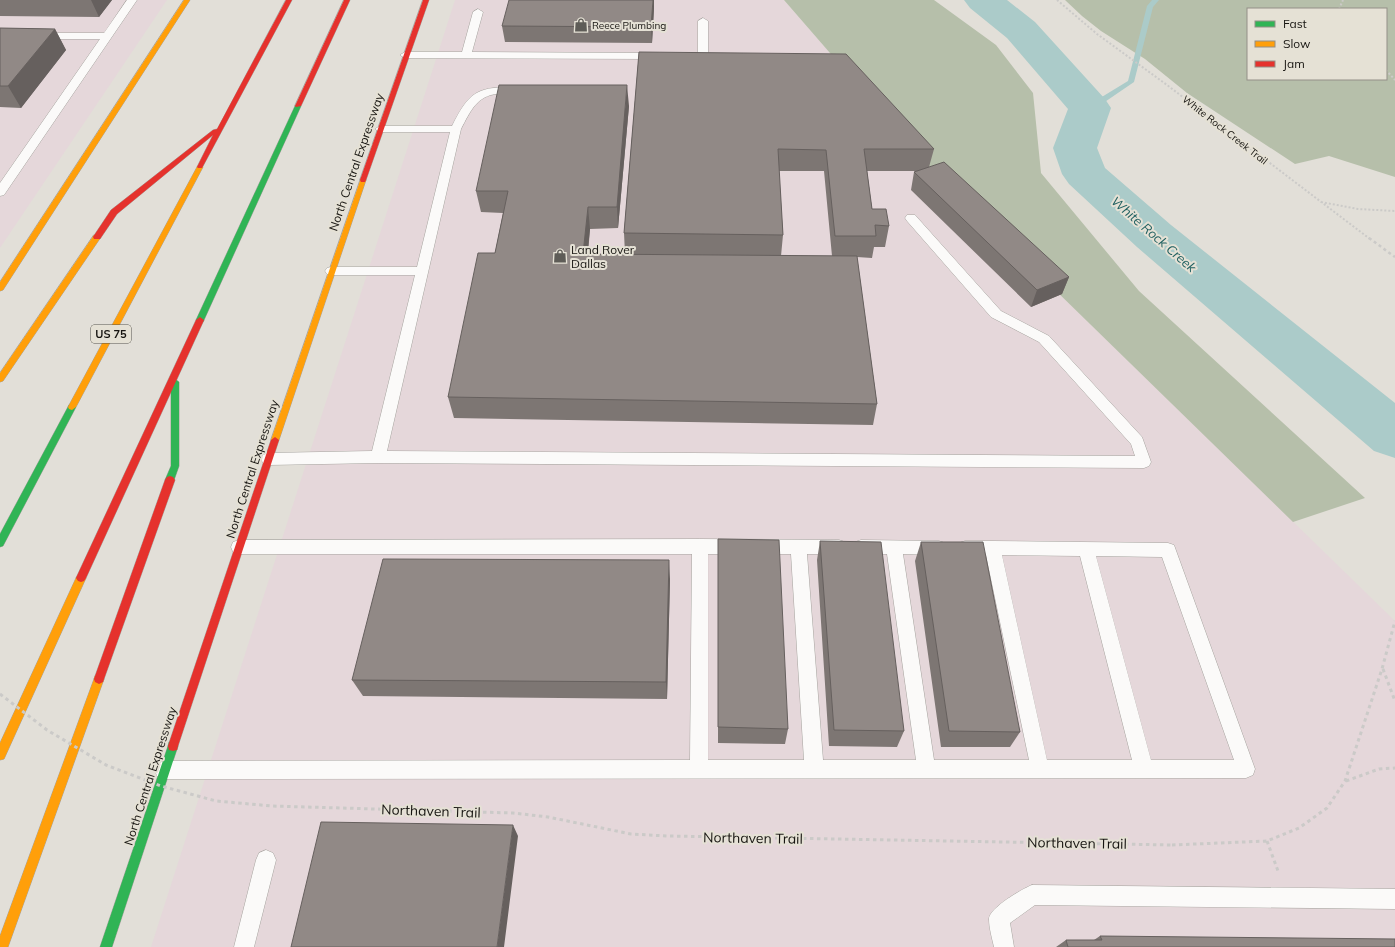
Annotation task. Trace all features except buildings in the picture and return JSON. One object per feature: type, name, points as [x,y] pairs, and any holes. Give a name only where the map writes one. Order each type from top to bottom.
[{"type":"main road","points":[[0,288],[187,0]]},
{"type":"main road","name":"US 75","points":[[0,543],[289,0]]},
{"type":"main road","points":[[0,755],[347,0]]},
{"type":"main road","name":"North Central Expressway","points":[[106,947],[331,271],[405,55],[426,0]]},
{"type":"main road","points":[[0,379],[114,212],[222,125]]},
{"type":"main road","points":[[2,947],[33,867],[175,466],[175,375]]},
{"type":"lane","points":[[0,192],[132,0]]},
{"type":"lane","points":[[466,55],[478,12]]},
{"type":"lane","points":[[405,55],[703,56],[703,21]]},
{"type":"lane","points":[[0,36],[107,36]]},
{"type":"lane","points":[[378,457],[456,128],[467,107],[475,96],[493,91],[530,90]]},
{"type":"lane","points":[[380,129],[456,128]]},
{"type":"lane","points":[[268,459],[378,457],[1144,462],[1137,441],[1044,339],[996,314],[911,218]]},
{"type":"lane","points":[[331,271],[423,271]]},
{"type":"lane","points":[[699,769],[700,546]]},
{"type":"lane","points":[[164,770],[1246,769],[1168,550],[798,546],[239,547]]},
{"type":"lane","points":[[798,546],[814,769]]},
{"type":"lane","points":[[894,547],[926,769]]},
{"type":"lane","points":[[992,548],[1040,769]]},
{"type":"lane","points":[[1086,549],[1144,769]]},
{"type":"lane","points":[[244,947],[266,860]]},
{"type":"lane","points":[[1004,947],[999,918],[1032,895],[1395,898]]},
{"type":"path","name":"White Rock Creek Trail","points":[[1057,0],[1075,18],[1099,37],[1165,84],[1318,202],[1395,257]]},
{"type":"path","points":[[1387,71],[1395,80]]},
{"type":"path","points":[[1318,202],[1379,212],[1395,211]]},
{"type":"path","name":"Northaven Trail","points":[[0,694],[47,730],[106,765],[161,786],[216,802],[272,806],[513,813],[548,817],[631,834],[667,836],[1172,844],[1268,841],[1299,828],[1327,808],[1346,782],[1382,669],[1395,621]]},
{"type":"path","points":[[1382,669],[1395,701]]},
{"type":"path","points":[[1346,782],[1379,769],[1395,768]]},
{"type":"shaded area","points":[[0,0],[167,0],[0,248]]},
{"type":"shaded area","points":[[455,0],[784,0],[928,166],[1395,621],[1395,947],[151,947]]},
{"type":"green space","points":[[784,0],[934,0],[996,45],[1033,93],[1041,173],[1139,291],[1365,498],[1293,522],[928,166]]},
{"type":"green space","points":[[1065,0],[1395,0],[1395,177],[1329,156],[1295,164],[1187,93],[1145,59],[1101,31]]},
{"type":"waterway","name":"White Rock Creek","points":[[983,0],[1021,30],[1090,108],[1075,148],[1085,174],[1154,236],[1395,435]]},
{"type":"waterway","points":[[1090,108],[1131,82],[1150,6],[1156,0]]},
{"type":"traffic: fast","points":[[200,320],[298,106]]},
{"type":"traffic: fast","points":[[170,480],[175,466],[175,382]]},
{"type":"traffic: fast","points":[[0,543],[72,407]]},
{"type":"traffic: fast","points":[[106,947],[173,746]]},
{"type":"traffic: slow","points":[[0,288],[187,0]]},
{"type":"traffic: slow","points":[[72,407],[200,167]]},
{"type":"traffic: slow","points":[[275,440],[363,180]]},
{"type":"traffic: slow","points":[[0,379],[97,237]]},
{"type":"traffic: slow","points":[[0,755],[81,578]]},
{"type":"traffic: slow","points":[[2,947],[99,679]]},
{"type":"traffic: jam","points":[[200,167],[289,0]]},
{"type":"traffic: jam","points":[[298,106],[347,0]]},
{"type":"traffic: jam","points":[[363,180],[426,0]]},
{"type":"traffic: jam","points":[[97,237],[114,212],[215,131]]},
{"type":"traffic: jam","points":[[81,578],[200,320]]},
{"type":"traffic: jam","points":[[173,746],[275,440]]},
{"type":"traffic: jam","points":[[99,679],[170,480]]},
{"type":"place","name":"Reece Plumbing","points":[[581,25]]},
{"type":"place","name":"Land Rover Dallas","points":[[560,256]]}]
